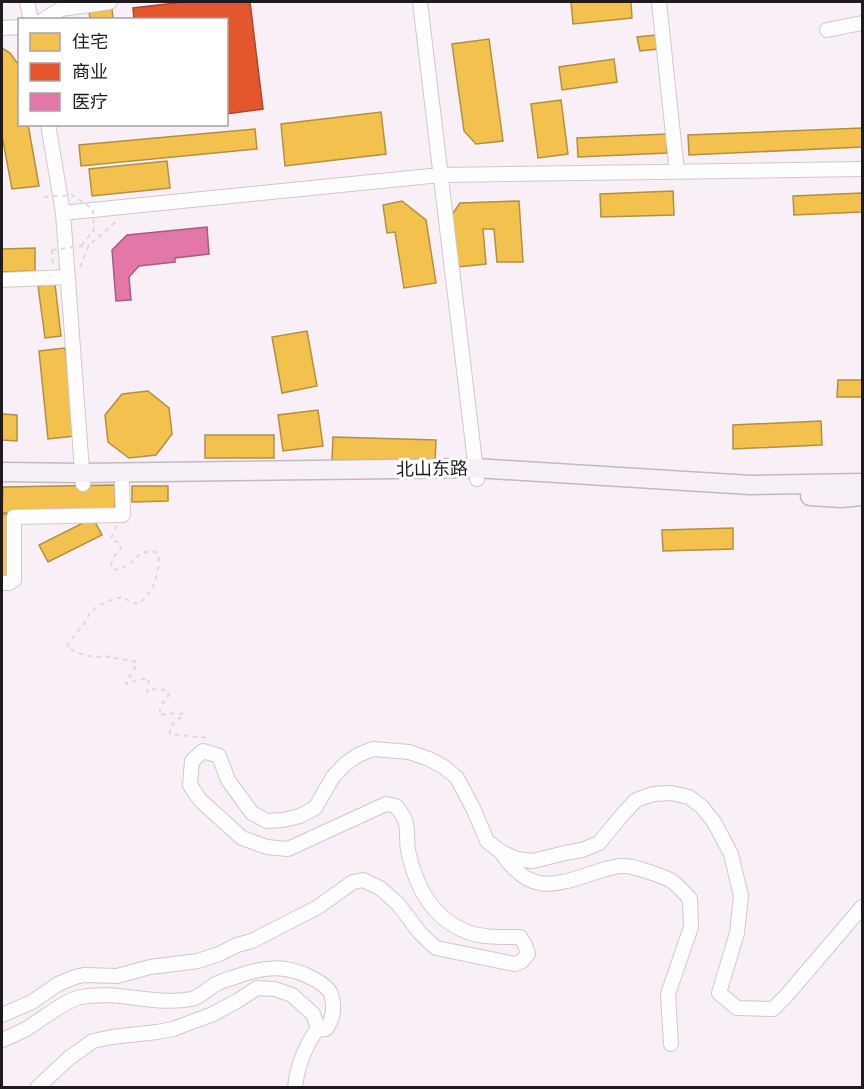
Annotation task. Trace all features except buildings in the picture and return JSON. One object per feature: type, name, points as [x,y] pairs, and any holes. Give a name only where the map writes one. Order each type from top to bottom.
[{"type":"main road","name":"北山东路","points":[[2,472],[122,483],[476,473],[841,498],[862,496]]},
{"type":"main road","name":"北山东路","points":[[2,483],[83,478],[476,473],[750,485],[862,483]]},
{"type":"street","points":[[27,2],[31,18]]},
{"type":"street","points":[[46,18],[61,9],[110,2]]},
{"type":"street","points":[[420,2],[476,473]]},
{"type":"street","points":[[659,2],[677,172]]},
{"type":"street","points":[[828,30],[862,23]]},
{"type":"street","points":[[2,28],[18,27]]},
{"type":"street","points":[[48,126],[63,213],[61,277],[83,478]]},
{"type":"street","points":[[63,213],[440,175],[862,169]]},
{"type":"street","points":[[2,279],[61,277]]},
{"type":"street","points":[[2,583],[14,580],[14,517],[123,515],[122,483]]},
{"type":"street","points":[[2,1015],[32,1002],[58,984],[75,977],[117,976],[150,967],[198,961],[219,954],[252,941],[318,907],[353,882],[363,880],[380,888],[398,904],[420,933],[436,948],[515,964],[522,961],[528,954],[520,937],[485,936],[466,932],[451,924],[435,910],[424,897],[417,882],[407,849],[406,820],[396,806],[386,804],[288,849],[267,847],[242,838],[200,800],[190,785],[192,761],[203,751],[219,756],[228,780],[252,813],[267,821],[300,816],[315,808],[333,777],[358,754],[373,749],[410,752],[444,767],[457,778],[487,841],[501,852],[517,859],[532,861],[582,850],[599,843],[636,800],[653,794],[671,793],[689,797],[702,807],[714,822],[731,854],[739,885],[741,896],[737,933],[719,993],[737,1008],[773,1009],[862,907]]},
{"type":"street","points":[[501,852],[511,867],[524,878],[541,885],[575,879],[626,865],[672,881],[690,898],[691,927],[668,994],[671,1044]]},
{"type":"street","points":[[2,1040],[25,1030],[80,997],[175,1000],[193,998],[220,982],[265,968],[302,973],[317,980],[330,991],[334,1007],[332,1021],[326,1029],[318,1028]]},
{"type":"street","points":[[37,1088],[69,1058],[93,1041],[173,1029],[213,1014],[258,988],[275,989],[292,995],[313,1014],[318,1028]]},
{"type":"street","points":[[295,1088],[296,1076],[308,1041],[318,1028]]},
{"type":"path","points":[[44,197],[72,195],[93,210],[94,230],[81,246]]},
{"type":"path","points":[[61,277],[52,250],[89,245],[135,206]]},
{"type":"path","points":[[123,515],[111,538],[119,543],[121,548],[113,558],[111,565],[115,570],[128,566],[140,553],[156,552],[159,556],[156,581],[149,595],[138,604],[122,597],[113,599],[89,613],[67,647],[99,658],[104,656],[134,661],[137,664],[126,684],[141,678],[149,678],[147,692],[158,688],[167,691],[169,695],[161,705],[159,715],[184,714],[170,727],[170,734],[208,738],[203,751]]}]
